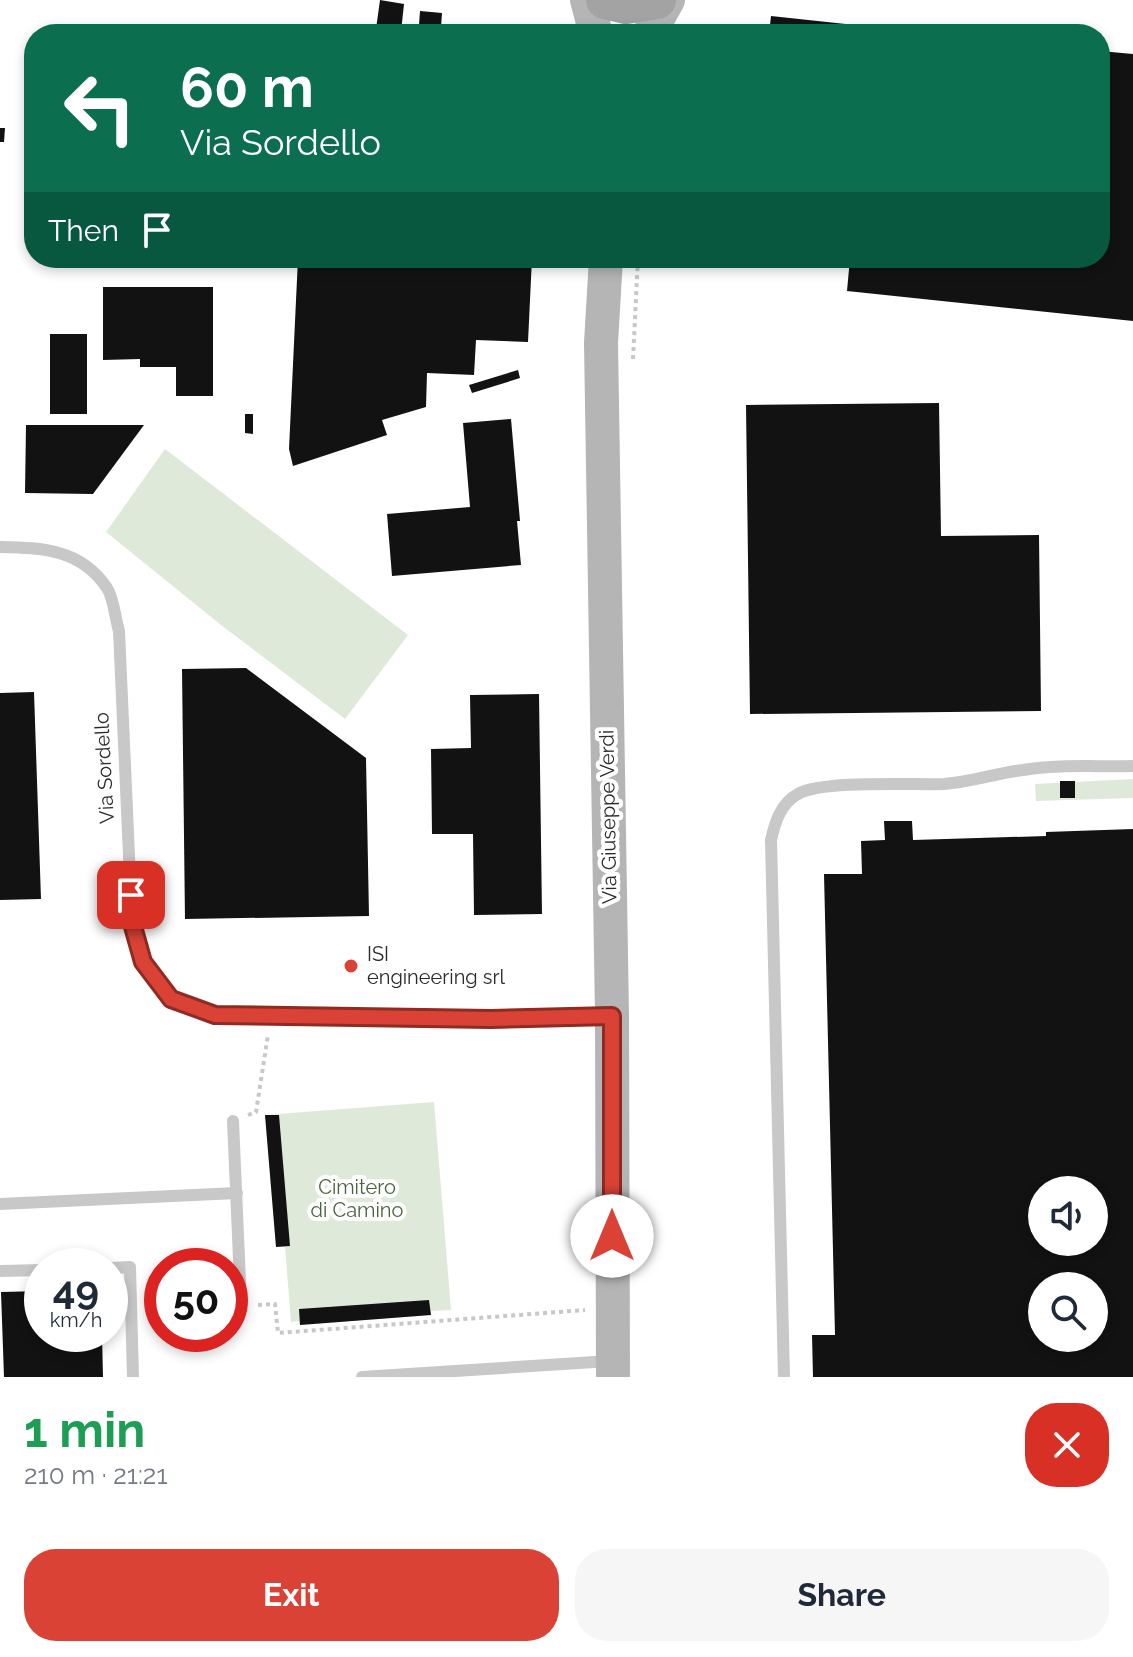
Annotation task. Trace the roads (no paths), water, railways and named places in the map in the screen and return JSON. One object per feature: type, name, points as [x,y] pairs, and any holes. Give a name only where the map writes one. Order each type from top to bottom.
[{"type":"main road","points":[[587,0],[593,24]]},
{"type":"main road","points":[[605,0],[626,5],[657,0]]},
{"type":"main road","points":[[655,24],[668,0]]},
{"type":"main road","name":"Via Giuseppe Verdi","points":[[606,268],[601,358],[612,1016],[613,1369]]},
{"type":"lane","name":"Via Sordello","points":[[0,547],[38,548],[78,558],[109,589],[119,631],[122,754],[132,923],[143,962],[171,999],[215,1015],[491,1019],[612,1016]]},
{"type":"lane","points":[[784,1377],[771,840],[775,821],[783,807],[798,794],[819,787],[947,784],[981,780],[1025,769],[1133,766]]},
{"type":"lane","points":[[233,1121],[239,1248]]},
{"type":"lane","points":[[0,1204],[237,1193]]},
{"type":"lane","points":[[128,1267],[133,1377]]},
{"type":"lane","points":[[0,1271],[24,1270]]},
{"type":"lane","points":[[362,1377],[613,1369]]},
{"type":"place","name":"ISI engineering srl","points":[[351,966]]},
{"type":"park label","name":"Cimitero di Camino","points":[[357,1198]]}]
